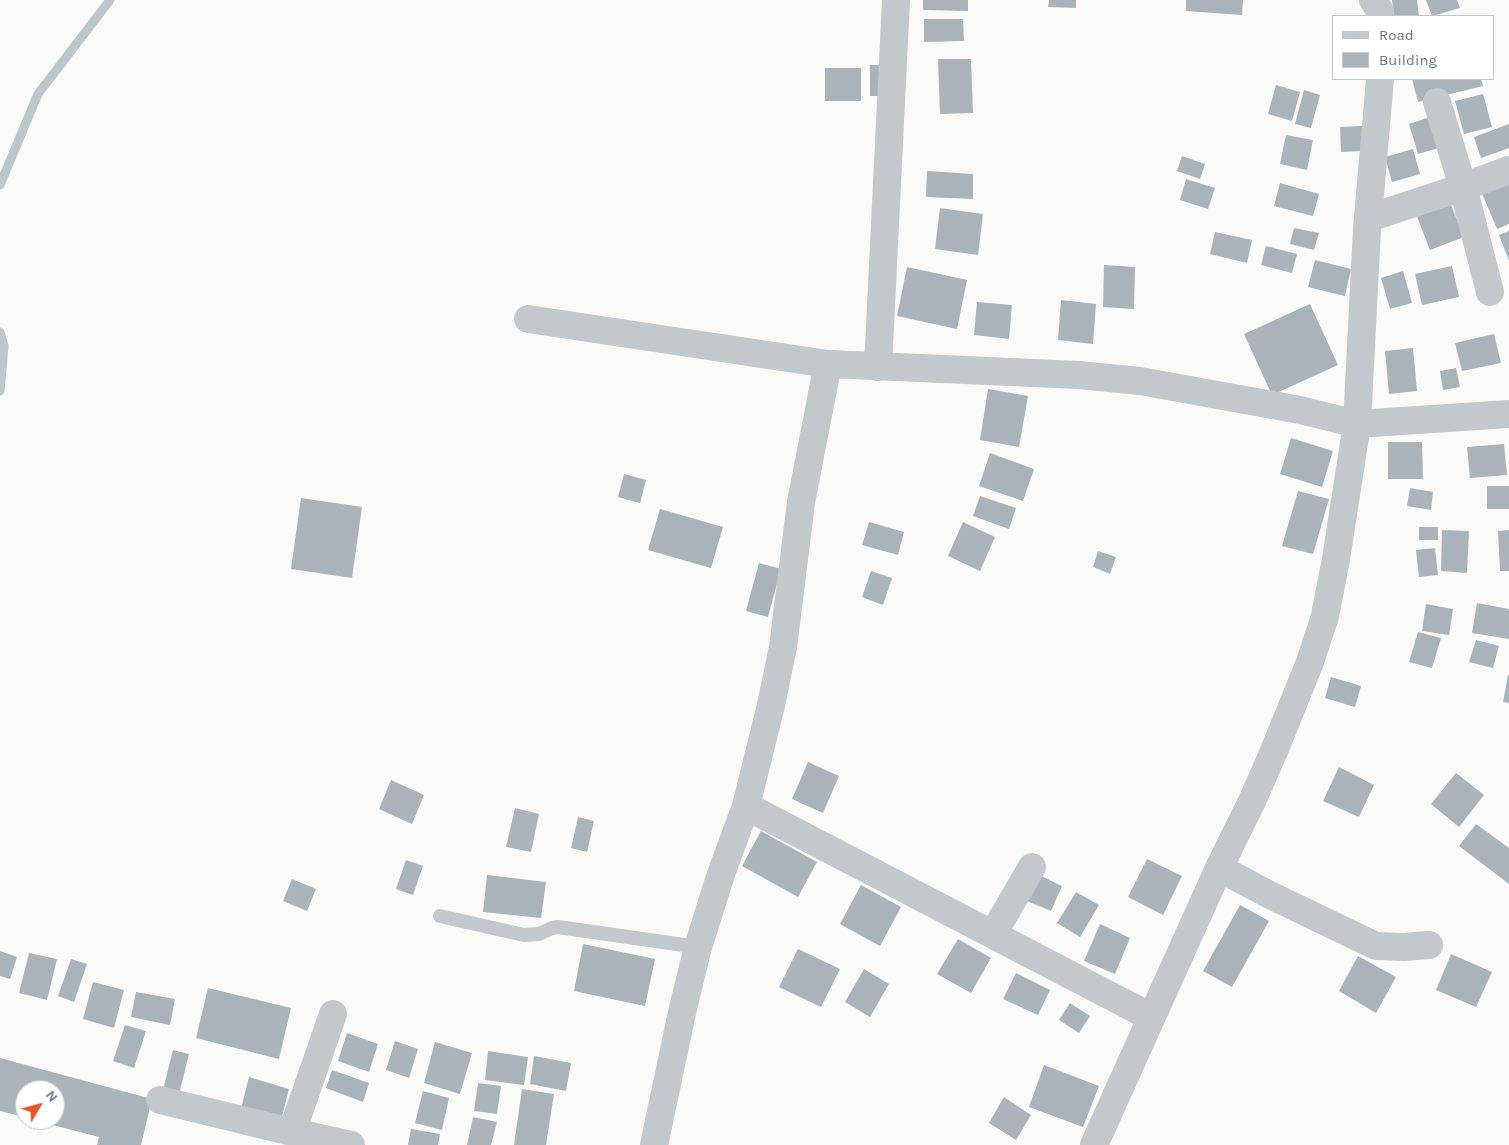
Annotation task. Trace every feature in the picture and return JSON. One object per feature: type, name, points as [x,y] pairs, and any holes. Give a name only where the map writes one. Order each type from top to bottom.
[{"type":"street","points":[[878,367],[896,0]]},
{"type":"street","points":[[1094,1145],[1274,751],[1310,662],[1325,616],[1357,424],[1369,218],[1380,80]]},
{"type":"street","points":[[1437,102],[1463,187],[1490,292]]},
{"type":"street","points":[[1369,218],[1509,170]]},
{"type":"street","points":[[528,319],[828,364],[1079,375],[1140,381],[1300,410],[1357,424],[1509,414]]},
{"type":"street","points":[[654,1145],[698,947],[721,874],[746,806],[771,705],[783,647],[801,502],[828,364]]},
{"type":"street","points":[[746,806],[1151,1017]]},
{"type":"street","points":[[992,934],[1032,867]]},
{"type":"street","points":[[1219,868],[1376,946],[1428,945]]},
{"type":"street","points":[[292,1132],[333,1014]]},
{"type":"street","points":[[160,1100],[351,1145]]},
{"type":"lane","points":[[440,916],[524,934],[540,934],[558,927],[698,947]]},
{"type":"building","points":[[923,0],[968,0],[968,11],[923,10]]},
{"type":"building","points":[[1049,0],[1076,0],[1076,8],[1048,7]]},
{"type":"building","points":[[1186,0],[1243,0],[1242,15],[1186,11]]},
{"type":"building","points":[[1392,0],[1417,0],[1419,15],[1394,15]]},
{"type":"building","points":[[1426,0],[1457,0],[1460,8],[1432,15]]},
{"type":"building","points":[[924,19],[963,19],[964,41],[924,42]]},
{"type":"building","points":[[938,59],[971,59],[973,113],[940,114]]},
{"type":"building","points":[[870,65],[884,65],[885,96],[870,96]]},
{"type":"building","points":[[825,68],[861,68],[861,101],[825,101]]},
{"type":"building","points":[[1412,80],[1481,80],[1483,86],[1418,102]]},
{"type":"building","points":[[1276,85],[1300,92],[1292,121],[1268,114]]},
{"type":"building","points":[[1304,90],[1320,95],[1311,128],[1295,124]]},
{"type":"building","points":[[1483,94],[1492,127],[1464,134],[1455,101]]},
{"type":"building","points":[[1439,114],[1449,145],[1418,154],[1409,124]]},
{"type":"building","points":[[1509,124],[1509,148],[1481,158],[1474,137]]},
{"type":"building","points":[[1363,126],[1364,151],[1341,152],[1340,127]]},
{"type":"building","points":[[1286,135],[1313,140],[1307,170],[1280,164]]},
{"type":"building","points":[[1413,149],[1420,174],[1392,182],[1385,157]]},
{"type":"building","points":[[1182,156],[1205,164],[1200,179],[1177,171]]},
{"type":"building","points":[[927,171],[973,174],[973,199],[926,197]]},
{"type":"building","points":[[1186,179],[1215,188],[1208,209],[1180,200]]},
{"type":"building","points":[[1509,179],[1509,224],[1497,229],[1481,191]]},
{"type":"building","points":[[1280,183],[1319,194],[1313,216],[1274,206]]},
{"type":"building","points":[[1449,200],[1464,237],[1430,250],[1416,214]]},
{"type":"building","points":[[940,208],[983,214],[978,255],[935,249]]},
{"type":"building","points":[[1294,228],[1319,233],[1314,250],[1290,244]]},
{"type":"building","points":[[1509,231],[1509,261],[1499,235]]},
{"type":"building","points":[[1215,232],[1252,240],[1247,263],[1210,254]]},
{"type":"building","points":[[1266,246],[1297,254],[1292,273],[1261,265]]},
{"type":"building","points":[[1315,260],[1351,269],[1345,296],[1308,287]]},
{"type":"building","points":[[1104,265],[1135,267],[1134,309],[1103,307]]},
{"type":"building","points":[[1452,266],[1459,297],[1422,305],[1415,274]]},
{"type":"building","points":[[907,267],[967,280],[957,329],[897,316]]},
{"type":"building","points":[[1403,271],[1412,303],[1390,309],[1381,278]]},
{"type":"building","points":[[1061,300],[1096,304],[1093,344],[1058,340]]},
{"type":"building","points":[[977,302],[1012,305],[1009,339],[974,335]]},
{"type":"building","points":[[1310,304],[1338,365],[1272,395],[1244,334]]},
{"type":"building","points":[[1494,334],[1501,363],[1462,371],[1455,343]]},
{"type":"building","points":[[1413,348],[1417,391],[1389,394],[1385,351]]},
{"type":"building","points":[[1456,368],[1460,387],[1443,390],[1440,371]]},
{"type":"building","points":[[988,389],[1028,396],[1019,447],[980,440]]},
{"type":"building","points":[[1291,438],[1333,451],[1322,487],[1280,474]]},
{"type":"building","points":[[1388,442],[1422,442],[1423,479],[1388,479]]},
{"type":"building","points":[[1504,444],[1507,475],[1470,478],[1467,447]]},
{"type":"building","points":[[990,453],[1034,469],[1023,501],[979,486]]},
{"type":"building","points":[[624,474],[646,480],[640,503],[618,497]]},
{"type":"building","points":[[1487,486],[1509,486],[1509,509],[1487,509]]},
{"type":"building","points":[[1410,488],[1433,492],[1431,510],[1407,506]]},
{"type":"building","points":[[1298,491],[1329,499],[1313,554],[1282,546]]},
{"type":"building","points":[[980,496],[1016,508],[1009,529],[973,516]]},
{"type":"building","points":[[301,498],[362,507],[352,578],[291,569]]},
{"type":"building","points":[[660,509],[723,527],[711,568],[648,550]]},
{"type":"building","points":[[869,522],[904,532],[898,555],[862,545]]},
{"type":"building","points":[[963,522],[995,537],[980,571],[948,556]]},
{"type":"building","points":[[1419,527],[1438,527],[1438,540],[1419,540]]},
{"type":"building","points":[[1442,530],[1469,531],[1467,573],[1441,571]]},
{"type":"building","points":[[1509,530],[1509,571],[1500,571],[1498,531]]},
{"type":"building","points":[[1435,548],[1438,575],[1419,577],[1416,550]]},
{"type":"building","points":[[1098,551],[1116,557],[1110,574],[1093,567]]},
{"type":"building","points":[[759,563],[781,569],[768,617],[746,611]]},
{"type":"building","points":[[871,571],[892,578],[883,605],[862,597]]},
{"type":"building","points":[[1477,603],[1509,609],[1509,639],[1472,633]]},
{"type":"building","points":[[1426,604],[1453,609],[1449,635],[1422,631]]},
{"type":"building","points":[[1418,632],[1441,638],[1432,668],[1409,662]]},
{"type":"building","points":[[1476,640],[1499,646],[1493,668],[1469,662]]},
{"type":"building","points":[[1509,675],[1509,703],[1503,702]]},
{"type":"building","points":[[1331,677],[1361,686],[1355,707],[1325,698]]},
{"type":"building","points":[[808,762],[839,776],[823,813],[792,799]]},
{"type":"building","points":[[1339,767],[1374,785],[1359,817],[1323,801]]},
{"type":"building","points":[[1456,773],[1484,795],[1459,827],[1431,804]]},
{"type":"building","points":[[391,780],[424,795],[412,824],[379,809]]},
{"type":"building","points":[[515,808],[539,814],[531,852],[506,847]]},
{"type":"building","points":[[578,817],[594,821],[587,852],[571,848]]},
{"type":"building","points":[[1476,824],[1509,848],[1509,884],[1459,846]]},
{"type":"building","points":[[761,831],[817,862],[798,897],[742,866]]},
{"type":"building","points":[[1147,859],[1182,876],[1163,915],[1128,897]]},
{"type":"building","points":[[406,860],[423,866],[413,895],[396,889]]},
{"type":"building","points":[[487,875],[546,882],[541,918],[483,912]]},
{"type":"building","points":[[1039,875],[1062,886],[1051,911],[1027,901]]},
{"type":"building","points":[[292,879],[316,889],[307,911],[283,901]]},
{"type":"building","points":[[861,885],[901,907],[880,946],[840,924]]},
{"type":"building","points":[[1076,892],[1099,905],[1080,937],[1057,923]]},
{"type":"building","points":[[1240,905],[1269,921],[1232,987],[1203,971]]},
{"type":"building","points":[[1100,924],[1130,938],[1115,974],[1084,961]]},
{"type":"building","points":[[958,939],[991,958],[971,993],[937,974]]},
{"type":"building","points":[[583,944],[655,959],[645,1006],[574,991]]},
{"type":"building","points":[[798,949],[840,969],[821,1007],[779,987]]},
{"type":"building","points":[[0,951],[17,957],[10,979],[0,976]]},
{"type":"building","points":[[29,953],[57,959],[47,1000],[19,993]]},
{"type":"building","points":[[1451,954],[1492,972],[1476,1007],[1436,990]]},
{"type":"building","points":[[1358,956],[1396,977],[1376,1013],[1339,991]]},
{"type":"building","points":[[71,959],[87,964],[74,1002],[58,996]]},
{"type":"building","points":[[864,969],[889,984],[870,1017],[845,1002]]},
{"type":"building","points":[[1016,973],[1050,990],[1038,1015],[1003,999]]},
{"type":"building","points":[[93,982],[124,990],[114,1028],[83,1019]]},
{"type":"building","points":[[208,988],[291,1008],[279,1059],[196,1038]]},
{"type":"building","points":[[136,992],[175,999],[170,1025],[131,1017]]},
{"type":"building","points":[[1070,1003],[1090,1016],[1079,1033],[1059,1020]]},
{"type":"building","points":[[125,1025],[146,1031],[134,1068],[113,1061]]},
{"type":"building","points":[[347,1033],[378,1044],[369,1072],[338,1061]]},
{"type":"building","points":[[395,1041],[418,1049],[409,1078],[386,1070]]},
{"type":"building","points":[[435,1042],[472,1053],[460,1094],[424,1083]]},
{"type":"building","points":[[173,1050],[189,1054],[179,1094],[163,1090]]},
{"type":"building","points":[[488,1051],[528,1057],[524,1085],[485,1080]]},
{"type":"building","points":[[534,1056],[571,1063],[566,1091],[530,1084]]},
{"type":"building","points":[[0,1058],[152,1099],[141,1145],[97,1145],[99,1137],[65,1128],[65,1080],[15,1080],[15,1115],[0,1111]]},
{"type":"building","points":[[1044,1065],[1099,1086],[1083,1127],[1029,1107]]},
{"type":"building","points":[[332,1070],[369,1083],[363,1102],[326,1088]]},
{"type":"building","points":[[249,1077],[289,1089],[280,1124],[240,1113]]},
{"type":"building","points":[[478,1083],[501,1086],[497,1114],[474,1111]]},
{"type":"building","points":[[522,1089],[554,1094],[546,1145],[514,1145]]},
{"type":"building","points":[[423,1091],[449,1098],[442,1130],[415,1123]]},
{"type":"building","points":[[1004,1097],[1031,1115],[1016,1140],[989,1123]]},
{"type":"building","points":[[473,1117],[497,1122],[491,1145],[467,1145]]},
{"type":"building","points":[[411,1129],[440,1134],[438,1145],[408,1145]]},
{"type":"waterway","points":[[0,185],[38,94],[110,0]]},
{"type":"waterway","points":[[0,332],[4,346],[0,391]]}]
